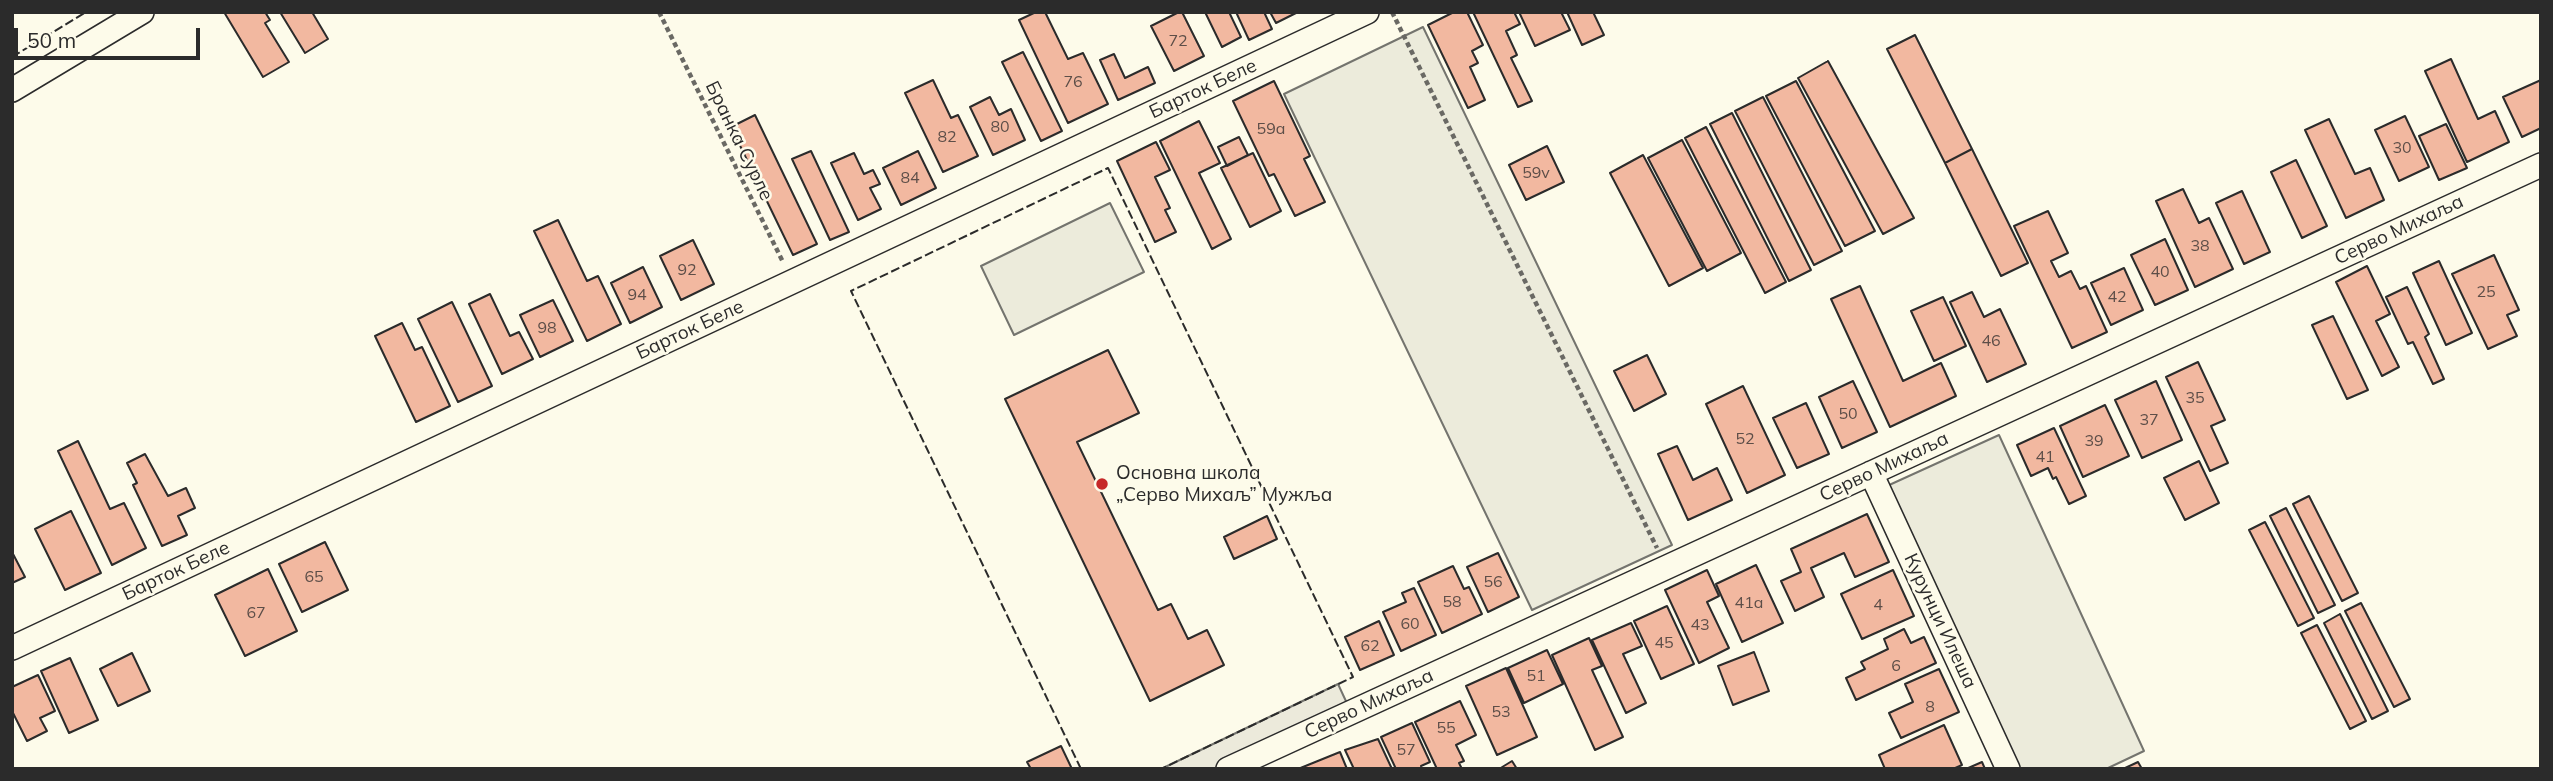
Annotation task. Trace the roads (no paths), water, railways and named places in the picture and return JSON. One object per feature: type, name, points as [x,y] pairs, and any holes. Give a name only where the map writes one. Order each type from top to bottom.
[{"type":"street","points":[[12,90],[142,12]]},
{"type":"street","name":"Барток Беле","points":[[12,648],[1367,12]]},
{"type":"street","name":"Серво Михаља","points":[[1228,769],[2541,165]]},
{"type":"street","name":"Курунци Илеша","points":[[1871,473],[2008,769]]},
{"type":"place","name":"Основна школа „Серво Михаљ” Мужља","points":[[1102,484]]}]
